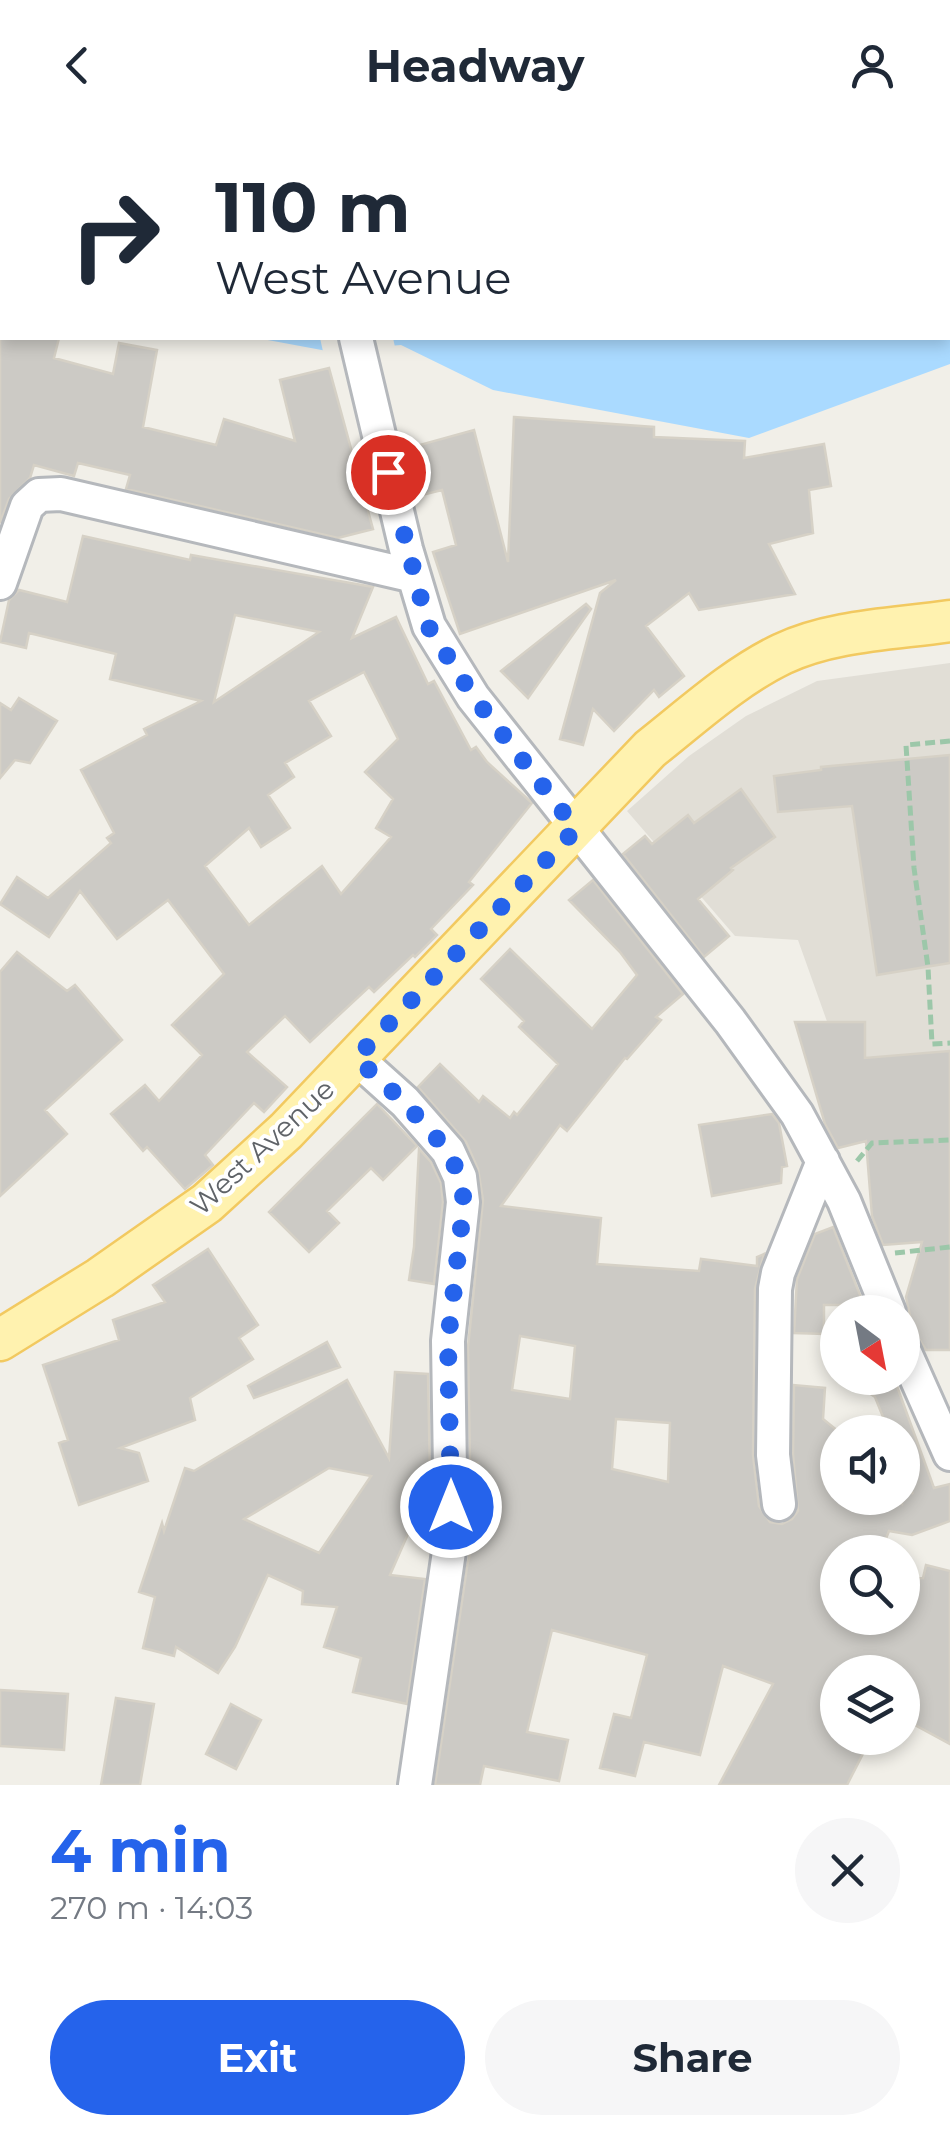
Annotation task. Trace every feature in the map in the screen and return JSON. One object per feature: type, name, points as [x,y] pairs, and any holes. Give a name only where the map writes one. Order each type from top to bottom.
[{"type":"main road","name":"West Avenue","points":[[0,1340],[100,1278],[207,1203],[286,1131],[650,749],[716,698],[783,654],[819,642],[950,622]]},
{"type":"street","points":[[358,346],[428,626],[473,696],[730,1021],[797,1114],[844,1201],[883,1295]]},
{"type":"street","points":[[0,584],[27,506],[39,496],[62,494],[414,576]]},
{"type":"street","points":[[356,1058],[404,1102],[448,1151],[460,1177],[464,1202],[448,1341],[451,1538],[415,1785]]},
{"type":"street","points":[[779,1504],[773,1455],[774,1289],[823,1161]]},
{"type":"street","points":[[920,1386],[950,1454]]},
{"type":"path","points":[[950,742],[906,745],[932,1044],[950,1043]]},
{"type":"path","points":[[844,1201],[858,1160],[872,1143],[950,1140]]},
{"type":"path","points":[[868,1256],[950,1247]]},
{"type":"shaded area","points":[[950,663],[950,1125],[866,1131],[798,940],[735,936],[627,811],[689,756],[746,716],[817,681]]},
{"type":"water","points":[[268,340],[950,340],[950,364],[749,438],[493,390],[401,345],[327,351]]},
{"type":"pier","points":[[320,340],[393,340],[395,347],[324,356]]},
{"type":"building","points":[[0,340],[58,340],[54,358],[113,374],[119,343],[157,350],[143,427],[216,445],[224,419],[295,441],[280,380],[329,368],[373,529],[338,538],[126,489],[130,475],[78,463],[74,476],[34,465],[30,478],[9,499],[0,523]]},
{"type":"building","points":[[514,417],[654,427],[654,437],[745,441],[744,458],[824,444],[831,486],[809,490],[813,533],[769,544],[795,594],[699,610],[689,593],[646,626],[684,676],[659,697],[654,690],[614,731],[593,709],[583,745],[560,739],[600,593],[616,580],[460,634],[433,552],[456,545],[442,490],[418,496],[405,449],[474,430],[508,562]]},
{"type":"building","points":[[83,536],[190,560],[191,555],[373,587],[352,638],[396,617],[428,684],[434,681],[471,750],[476,747],[532,803],[469,882],[473,885],[431,929],[437,935],[415,957],[374,992],[369,987],[310,1042],[285,1016],[247,1052],[287,1087],[264,1112],[254,1103],[205,1155],[213,1165],[185,1189],[147,1147],[143,1151],[111,1114],[145,1085],[159,1101],[202,1055],[172,1025],[224,974],[168,900],[117,939],[80,891],[49,937],[0,904],[17,877],[48,898],[111,843],[107,838],[114,833],[81,770],[147,735],[144,729],[201,701],[110,679],[116,654],[29,633],[26,648],[0,642],[9,600],[19,590],[67,602]],"holes":[[[235,615],[319,632],[214,702]],[[364,672],[398,739],[365,772],[393,799],[376,828],[391,837],[341,894],[322,866],[249,925],[205,866],[249,828],[261,847],[290,828],[268,795],[294,777],[285,763],[331,736],[309,701]]]},
{"type":"building","points":[[586,604],[591,609],[528,698],[501,671]]},
{"type":"building","points":[[19,698],[57,721],[30,763],[15,760],[0,778],[0,703],[11,710]]},
{"type":"building","points":[[950,755],[950,963],[877,975],[852,806],[778,812],[774,776],[821,767]]},
{"type":"building","points":[[741,789],[775,837],[731,868],[698,899],[729,936],[704,957],[623,854],[645,836],[652,844],[688,815],[694,823]]},
{"type":"building","points":[[593,880],[683,994],[656,1017],[661,1020],[567,1131],[560,1125],[501,1206],[601,1218],[597,1264],[699,1271],[701,1259],[757,1266],[757,1257],[764,1254],[755,1289],[753,1455],[759,1506],[770,1522],[782,1524],[798,1511],[793,1454],[794,1385],[820,1388],[820,1395],[825,1395],[823,1415],[820,1415],[820,1515],[920,1515],[920,1450],[934,1488],[950,1484],[950,1521],[912,1535],[889,1531],[887,1535],[820,1535],[820,1635],[920,1635],[920,1578],[926,1565],[950,1571],[950,1744],[920,1728],[920,1655],[820,1655],[820,1755],[862,1755],[847,1785],[719,1785],[773,1684],[723,1666],[700,1755],[644,1742],[635,1776],[600,1768],[614,1714],[631,1718],[647,1655],[552,1630],[527,1732],[568,1740],[559,1781],[484,1766],[480,1785],[435,1785],[467,1567],[480,1507],[475,1507],[478,1463],[470,1463],[468,1347],[483,1200],[478,1169],[466,1142],[418,1087],[440,1064],[479,1102],[483,1096],[510,1118],[514,1112],[517,1115],[558,1064],[519,1027],[524,1021],[481,979],[510,949],[592,1029],[637,975],[569,900]],"holes":[[[520,1336],[575,1346],[570,1399],[512,1390]],[[616,1419],[670,1423],[668,1482],[612,1469]]]},
{"type":"building","points":[[17,952],[67,991],[75,985],[122,1040],[45,1110],[67,1134],[0,1196],[0,972]]},
{"type":"building","points":[[795,1022],[865,1022],[865,1058],[950,1051],[950,1350],[926,1350],[920,1341],[920,1295],[907,1295],[922,1242],[883,1245],[872,1216],[866,1141],[838,1148],[825,1124]]},
{"type":"building","points":[[377,1104],[417,1146],[383,1180],[371,1168],[327,1211],[339,1223],[309,1252],[269,1212]]},
{"type":"building","points":[[772,1114],[779,1123],[787,1166],[782,1167],[781,1183],[712,1196],[699,1125]]},
{"type":"building","points":[[419,1149],[431,1162],[441,1183],[443,1202],[434,1284],[409,1280]]},
{"type":"building","points":[[833,1227],[860,1295],[820,1295],[820,1334],[794,1333],[797,1279],[815,1234]]},
{"type":"building","points":[[208,1249],[258,1325],[239,1338],[253,1359],[190,1398],[195,1420],[120,1448],[139,1453],[148,1481],[79,1505],[59,1443],[68,1440],[43,1365],[119,1340],[113,1320],[165,1302],[153,1285]]},
{"type":"building","points":[[327,1342],[340,1367],[254,1398],[248,1386]]},
{"type":"building","points":[[395,1372],[428,1374],[430,1476],[390,1575],[425,1579],[407,1704],[353,1692],[361,1658],[324,1647],[337,1607],[302,1604],[303,1591],[268,1575],[235,1647],[218,1673],[176,1647],[174,1656],[143,1648],[155,1597],[139,1592],[185,1468],[194,1471],[347,1380],[389,1458]],"holes":[[[329,1468],[371,1476],[319,1553],[244,1519]]]},
{"type":"building","points":[[872,1395],[900,1395],[907,1415],[882,1415]]},
{"type":"building","points":[[0,1690],[68,1694],[64,1750],[0,1746]]},
{"type":"building","points":[[116,1698],[154,1704],[140,1785],[101,1785]]},
{"type":"building","points":[[231,1704],[261,1720],[236,1769],[206,1754]]},
{"type":"route","points":[[388,472],[428,626],[473,696],[576,829],[356,1058],[404,1102],[448,1151],[460,1177],[464,1202],[448,1341],[451,1507]]}]
